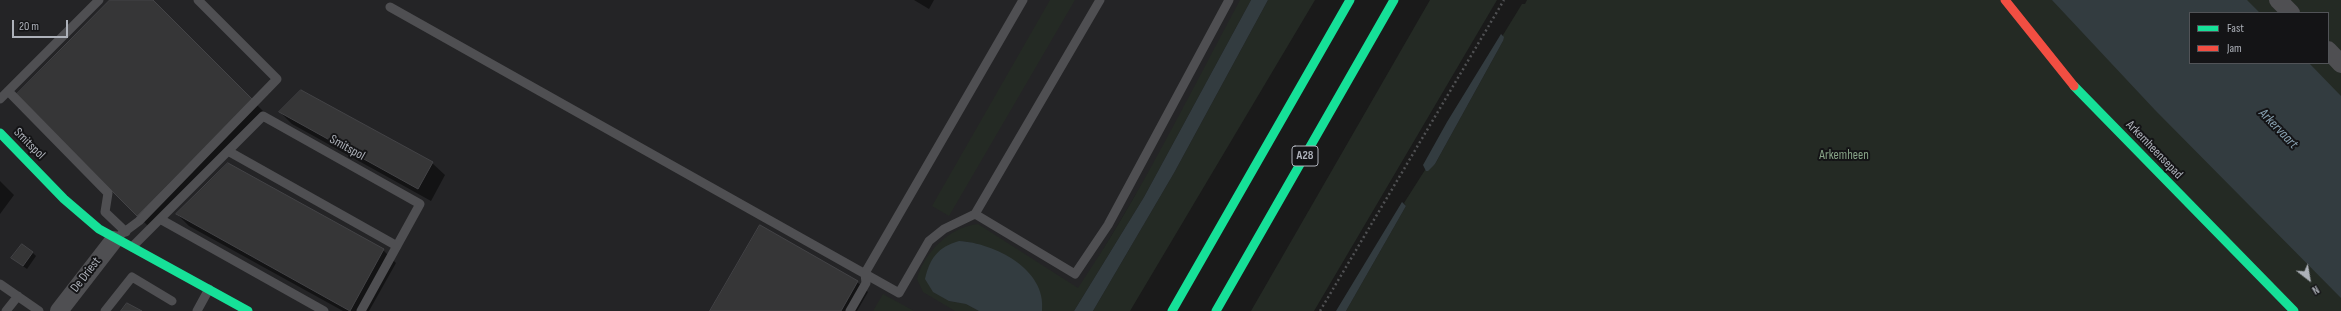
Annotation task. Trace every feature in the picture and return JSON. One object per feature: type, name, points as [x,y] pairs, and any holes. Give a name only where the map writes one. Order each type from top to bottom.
[{"type":"main road","points":[[1172,311],[1350,0]]},
{"type":"main road","name":"A28","points":[[1216,311],[1394,0]]},
{"type":"main road","name":"Arkemheensepad","points":[[2004,0],[2069,80],[2294,311]]},
{"type":"main road","name":"Smitspol","points":[[0,133],[90,223],[120,236],[132,248],[248,311]]},
{"type":"main road","points":[[1183,272],[1255,166]]},
{"type":"street","points":[[2278,0],[2290,12]]},
{"type":"street","points":[[2329,51],[2341,64]]},
{"type":"street","name":"De Driest","points":[[58,311],[120,236]]},
{"type":"lane","points":[[0,99],[99,0]]},
{"type":"lane","points":[[8,91],[108,193],[105,212],[120,236],[139,221],[277,80],[198,0]]},
{"type":"lane","points":[[850,311],[866,283],[865,273],[1023,0]]},
{"type":"lane","points":[[390,7],[899,293],[929,241],[944,229],[975,214],[1100,0]]},
{"type":"lane","points":[[975,214],[1075,274],[1112,218],[1229,0]]},
{"type":"lane","name":"Smitspol","points":[[132,248],[263,116],[420,204],[361,311]]},
{"type":"lane","points":[[228,151],[397,246]]},
{"type":"lane","points":[[160,219],[324,311]]},
{"type":"lane","points":[[105,311],[132,277],[172,301]]},
{"type":"lane","points":[[0,284],[39,311]]},
{"type":"lane","points":[[197,311],[209,289]]},
{"type":"lane","points":[[6,311],[18,296]]},
{"type":"path","points":[[1320,311],[1504,0]]},
{"type":"shaded area","points":[[0,0],[1244,0],[1178,123],[1067,311],[0,311]]},
{"type":"green space","points":[[1050,0],[1075,0],[949,216],[932,206]]},
{"type":"green space","points":[[1240,0],[1251,0],[1144,197],[1074,311],[1042,311],[1041,297],[1035,284],[1026,272],[1014,262],[986,247],[959,241],[949,301],[966,304],[979,311],[955,311],[923,292],[917,279],[920,269],[932,251],[939,243],[957,230],[978,224],[1078,288],[1122,218],[1182,110]]},
{"type":"green space","points":[[1268,0],[1315,0],[1130,311],[1093,311],[1174,173]]},
{"type":"green space","points":[[1430,0],[1497,0],[1314,311],[1251,311]]},
{"type":"green space","name":"Arkemheen","points":[[1527,0],[2341,0],[2341,311],[1346,311],[1406,206],[1404,203],[1425,170],[1435,164],[1503,41],[1503,35],[1522,4],[1525,4]]},
{"type":"green space","points":[[883,294],[914,311],[873,311]]},
{"type":"water","points":[[1251,0],[1268,0],[1174,173],[1093,311],[1074,311],[1144,197]]},
{"type":"water","name":"Arkervaart","points":[[2052,0],[2247,0],[2259,12],[2189,12],[2189,64],[2310,64],[2341,96],[2341,298],[2155,110]]},
{"type":"water","points":[[1501,34],[1504,37],[1503,41],[1435,164],[1428,171],[1426,171],[1423,165],[1447,122]]},
{"type":"water","points":[[1402,202],[1406,206],[1346,311],[1336,311]]},
{"type":"water","points":[[959,241],[987,247],[1016,261],[1027,271],[1036,283],[1041,296],[1042,311],[979,311],[966,304],[949,301],[933,292],[925,279],[932,259],[940,250]]},
{"type":"building","points":[[110,0],[153,0],[253,100],[137,216],[16,95]]},
{"type":"building","points":[[301,90],[433,162],[418,189],[279,112]]},
{"type":"building","points":[[228,163],[384,249],[350,311],[176,214]]},
{"type":"building","points":[[760,225],[858,281],[841,311],[710,311]]},
{"type":"building","points":[[22,244],[33,252],[23,266],[11,258]]},
{"type":"building","points":[[127,303],[142,311],[121,311]]},
{"type":"traffic: fast","points":[[1172,311],[1350,0]]},
{"type":"traffic: fast","points":[[1216,311],[1394,0]]},
{"type":"traffic: fast","points":[[2074,86],[2294,311]]},
{"type":"traffic: fast","points":[[0,133],[64,199],[99,229],[248,311]]},
{"type":"traffic: jam","points":[[2005,0],[2074,86]]}]
